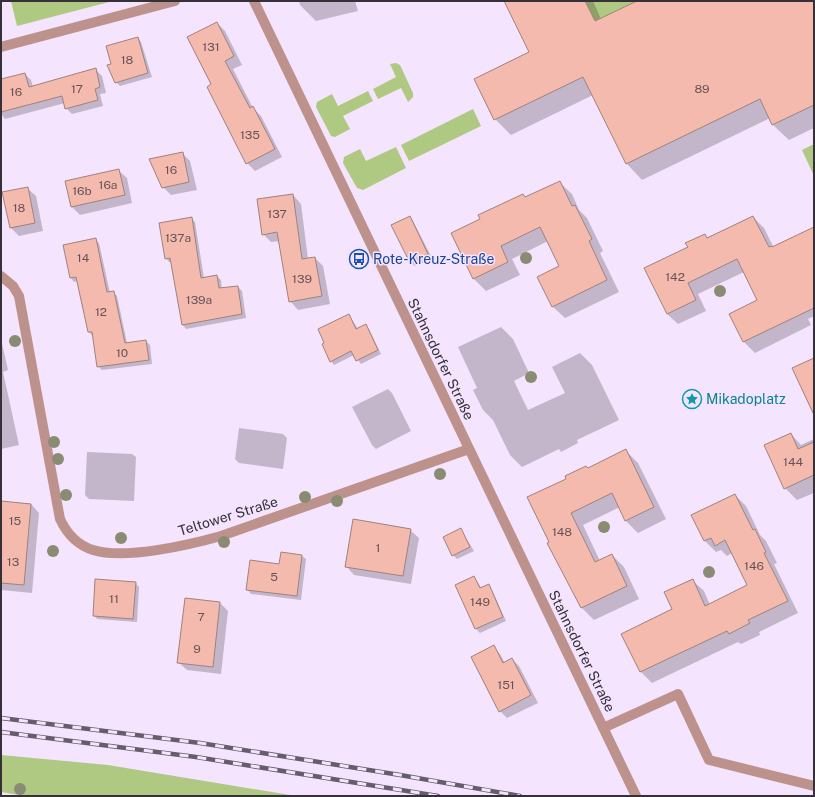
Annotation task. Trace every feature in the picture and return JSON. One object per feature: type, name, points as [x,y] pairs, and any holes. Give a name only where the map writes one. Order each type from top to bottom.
[{"type":"street","points":[[1,47],[175,1]]},
{"type":"street","name":"Stahnsdorfer Straße","points":[[254,1],[636,796]]},
{"type":"street","name":"Teltower Straße","points":[[1,276],[13,286],[19,296],[60,519],[73,539],[92,550],[103,552],[143,551],[195,543],[229,533],[469,449]]},
{"type":"street","name":"Stahnsdorfer Straße","points":[[603,728],[678,694],[709,760],[814,786]]},
{"type":"green space","points":[[11,1],[113,1],[17,26]]},
{"type":"green space","points":[[585,1],[637,1],[595,21]]},
{"type":"green space","points":[[396,63],[400,65],[413,93],[413,97],[408,102],[401,88],[378,99],[373,89],[396,77],[390,64]]},
{"type":"green space","points":[[368,91],[373,101],[343,116],[350,129],[335,137],[331,136],[316,107],[317,102],[332,94],[338,106]]},
{"type":"green space","points":[[473,109],[481,126],[409,161],[401,145]]},
{"type":"green space","points":[[814,144],[814,176],[802,150]]},
{"type":"green space","points":[[396,147],[406,168],[363,190],[357,188],[343,163],[344,157],[360,149],[366,161]]},
{"type":"green space","points":[[1,755],[108,765],[296,796],[25,796],[1,792]]},
{"type":"building","points":[[504,1],[585,1],[595,21],[637,1],[814,1],[814,105],[772,125],[760,99],[626,164],[583,77],[494,120],[474,79],[529,52]]},
{"type":"building","points":[[217,22],[234,56],[225,61],[250,108],[253,106],[275,149],[246,164],[207,87],[211,84],[187,37]]},
{"type":"building","points":[[138,37],[148,73],[115,83],[107,65],[111,64],[106,46]]},
{"type":"building","points":[[96,68],[100,87],[95,89],[98,100],[65,109],[62,96],[1,112],[1,79],[25,73],[29,87]]},
{"type":"building","points":[[183,152],[189,182],[162,188],[149,159]]},
{"type":"building","points":[[119,169],[125,195],[71,207],[65,181]]},
{"type":"building","points":[[560,181],[572,206],[575,205],[592,239],[589,241],[607,280],[552,307],[537,277],[559,266],[540,227],[501,246],[508,262],[473,279],[451,233],[480,219],[478,215],[523,194],[525,197]]},
{"type":"building","points":[[28,187],[35,223],[10,228],[2,192]]},
{"type":"building","points":[[293,194],[302,259],[315,257],[322,296],[289,302],[277,232],[262,235],[257,199]]},
{"type":"building","points":[[410,216],[428,254],[410,263],[391,225]]},
{"type":"building","points":[[753,216],[769,247],[772,247],[814,227],[814,308],[743,342],[729,314],[757,300],[737,259],[688,283],[696,300],[667,314],[644,268],[688,247],[685,243],[705,234],[707,238]]},
{"type":"building","points":[[192,217],[201,278],[217,275],[219,288],[238,286],[242,314],[182,325],[170,258],[165,259],[159,223]]},
{"type":"building","points":[[96,238],[107,292],[114,291],[125,343],[146,340],[149,360],[97,367],[92,332],[88,332],[76,277],[70,278],[63,245]]},
{"type":"building","points":[[349,314],[356,329],[366,324],[378,350],[356,361],[351,351],[330,362],[322,344],[324,343],[318,329]]},
{"type":"building","points":[[814,358],[814,415],[792,368]]},
{"type":"building","points":[[791,433],[798,449],[814,442],[814,475],[784,489],[764,445]]},
{"type":"building","points":[[626,449],[654,507],[625,521],[612,493],[571,513],[595,562],[612,554],[627,586],[581,608],[547,543],[549,542],[527,497],[566,479],[565,476],[586,466],[588,468]]},
{"type":"building","points":[[735,494],[753,530],[755,529],[766,552],[764,553],[788,601],[748,620],[750,623],[729,634],[727,631],[640,672],[621,634],[672,609],[664,592],[693,579],[705,606],[747,585],[725,540],[715,546],[711,538],[704,541],[691,515]]},
{"type":"building","points":[[1,501],[31,504],[24,585],[1,583]]},
{"type":"building","points":[[353,519],[411,529],[403,576],[345,567]]},
{"type":"building","points":[[461,528],[470,547],[452,556],[443,537]]},
{"type":"building","points":[[281,552],[302,555],[297,596],[246,590],[250,560],[279,564]]},
{"type":"building","points":[[474,576],[480,588],[489,584],[503,617],[475,629],[455,585]]},
{"type":"building","points":[[95,579],[136,582],[133,619],[93,616]]},
{"type":"building","points":[[185,598],[220,602],[213,667],[177,663]]},
{"type":"building","points":[[494,645],[503,663],[512,658],[531,695],[499,712],[471,657]]},
{"type":"railway","points":[[1,718],[200,743],[520,796]]},
{"type":"railway","points":[[1,732],[196,757],[438,796]]},
{"type":"place","name":"Rote-Kreuz-Straße","points":[[359,259]]},
{"type":"place","name":"Mikadoplatz","points":[[692,399]]}]
